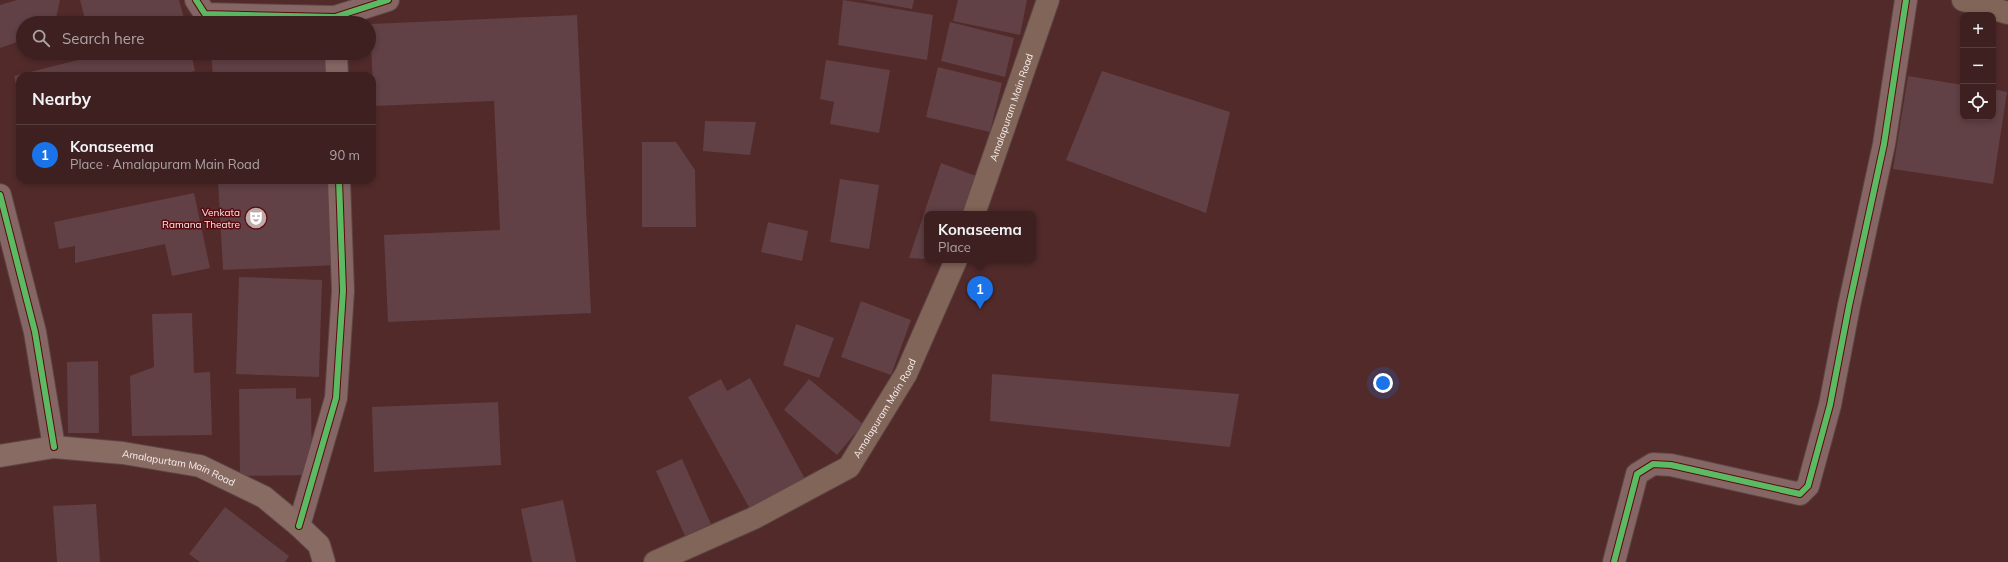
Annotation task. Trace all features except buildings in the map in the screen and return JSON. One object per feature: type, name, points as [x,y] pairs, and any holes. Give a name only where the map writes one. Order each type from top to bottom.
[{"type":"highway","name":"Amalapuram Main Road","points":[[975,211],[1048,0]]},
{"type":"highway","points":[[1963,0],[2008,13]]},
{"type":"highway","name":"Amalapuram Main Road","points":[[655,562],[754,518],[849,467],[906,374],[955,263]]},
{"type":"main road","name":"Amalapurtam Main Road","points":[[0,456],[54,447],[122,453],[200,466],[264,497],[319,545],[324,562]]},
{"type":"street","points":[[196,0],[206,14],[249,16]]},
{"type":"street","points":[[346,16],[388,0]]},
{"type":"street","points":[[1614,562],[1637,474],[1653,464],[1671,465],[1800,494],[1808,486],[1830,405],[1849,306],[1884,144],[1906,0]]},
{"type":"street","points":[[336,60],[337,72]]},
{"type":"street","points":[[299,526],[336,398],[343,292],[340,184]]},
{"type":"street","points":[[0,195],[35,332],[54,447]]},
{"type":"cycle path","points":[[196,0],[205,14],[292,16]]},
{"type":"cycle path","points":[[338,16],[388,0]]},
{"type":"cycle path","points":[[1614,562],[1637,474],[1653,464],[1671,465],[1800,494],[1808,486],[1830,405],[1849,306],[1884,144],[1906,0]]},
{"type":"cycle path","points":[[299,526],[336,398],[343,291],[339,184]]},
{"type":"cycle path","points":[[0,195],[35,332],[54,447]]},
{"type":"place","name":"Venkata Ramana Theatre","points":[[256,218]]},
{"type":"place","name":"Konaseema","points":[[980,309]]}]
